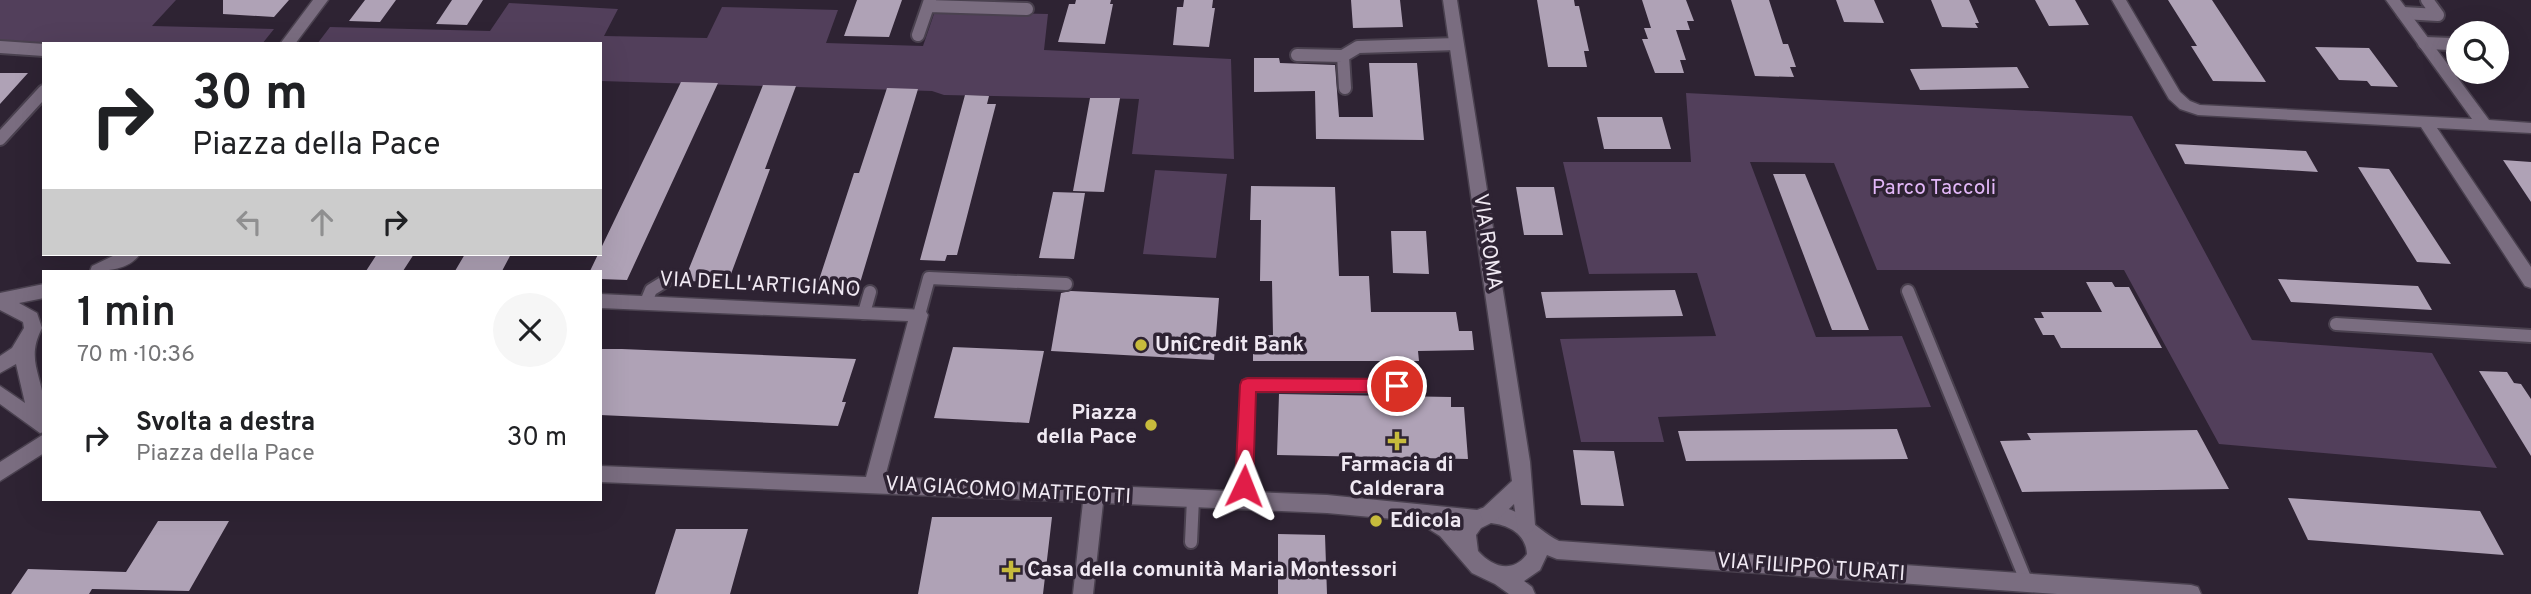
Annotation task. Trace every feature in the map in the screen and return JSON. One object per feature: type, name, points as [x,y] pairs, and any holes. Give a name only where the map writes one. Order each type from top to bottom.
[{"type":"street","points":[[289,42],[321,0]]},
{"type":"street","name":"VIA ROMA","points":[[1450,0],[1530,531]]},
{"type":"street","points":[[2119,0],[2174,95],[2185,105],[2216,111],[2531,128]]},
{"type":"street","points":[[2398,6],[2484,125]]},
{"type":"street","points":[[2425,122],[2531,281]]},
{"type":"street","points":[[100,270],[128,256]]},
{"type":"street","points":[[116,270],[130,256]]},
{"type":"street","points":[[0,302],[42,292]]},
{"type":"street","name":"VIA DELL'ARTIGIANO","points":[[602,301],[919,315]]},
{"type":"street","points":[[0,302],[31,318],[34,329],[24,359],[42,433]]},
{"type":"street","points":[[873,485],[919,315]]},
{"type":"street","points":[[0,366],[18,353],[34,329]]},
{"type":"street","points":[[0,394],[42,433]]},
{"type":"street","points":[[0,472],[42,433]]},
{"type":"street","name":"VIA GIACOMO MATTEOTTI","points":[[602,474],[1327,504],[1484,517]]},
{"type":"street","points":[[1522,484],[1466,532],[1465,550],[1468,558],[1483,572],[1502,578],[1525,594]]},
{"type":"street","points":[[1083,594],[1094,494]]},
{"type":"street","name":"VIA GIACOMO MATTEOTTI","points":[[1416,511],[1447,530],[1465,550]]},
{"type":"street","points":[[1484,517],[1502,514],[1530,531],[1531,564],[1537,594]]},
{"type":"street","name":"VIA FILIPPO TURATI","points":[[1530,531],[1558,550],[2191,594]]},
{"type":"street","name":"VIA FILIPPO TURATI","points":[[1531,564],[1558,550]]},
{"type":"street","points":[[1502,578],[1517,576],[1531,564]]},
{"type":"lane","points":[[2398,6],[2438,15],[2427,0]]},
{"type":"lane","points":[[918,35],[929,3],[1027,9]]},
{"type":"lane","points":[[2424,43],[2446,44]]},
{"type":"lane","points":[[1297,55],[1343,55],[1358,47],[1457,44]]},
{"type":"lane","points":[[0,47],[42,50]]},
{"type":"lane","points":[[1343,55],[1345,88]]},
{"type":"lane","points":[[0,139],[42,93]]},
{"type":"lane","points":[[646,302],[652,290],[671,277]]},
{"type":"lane","points":[[919,315],[929,278],[1066,284]]},
{"type":"lane","points":[[1908,291],[2027,583]]},
{"type":"lane","points":[[864,313],[870,292]]},
{"type":"lane","points":[[2336,324],[2531,336]]},
{"type":"lane","points":[[1243,501],[1248,385],[1397,386]]},
{"type":"lane","points":[[1191,542],[1193,499]]},
{"type":"green space","points":[[0,0],[176,0],[152,26],[274,29],[264,42],[42,42],[42,46],[0,44]]},
{"type":"green space","points":[[509,3],[618,9],[604,36],[707,38],[722,7],[838,10],[826,43],[923,46],[935,11],[1048,14],[1044,50],[1231,59],[1234,159],[1132,154],[1139,99],[944,95],[932,91],[602,81],[602,42],[319,42],[330,27],[490,31]]},
{"type":"green space","name":"Parco Taccoli","points":[[1686,93],[2132,116],[2252,340],[2432,353],[2497,468],[2219,444],[2124,270],[1877,270],[1834,163],[1750,162],[1816,337],[1902,336],[1931,407],[1658,417],[1664,442],[1581,442],[1560,339],[1716,336],[1697,273],[1589,274],[1563,162],[1691,162]]},
{"type":"green space","points":[[1155,170],[1227,174],[1216,258],[1143,254]]},
{"type":"building","points":[[223,0],[289,0],[274,17],[223,14]]},
{"type":"building","points":[[365,0],[396,0],[380,22],[349,21]]},
{"type":"building","points":[[452,0],[483,0],[467,25],[436,24]]},
{"type":"building","points":[[857,0],[902,0],[889,37],[844,36]]},
{"type":"building","points":[[1076,0],[1111,0],[1110,4],[1113,4],[1105,44],[1058,42],[1069,4],[1075,4]]},
{"type":"building","points":[[1184,0],[1213,0],[1212,8],[1215,8],[1209,47],[1173,45],[1177,7],[1183,7]]},
{"type":"building","points":[[1351,0],[1400,0],[1403,27],[1353,28]]},
{"type":"building","points":[[1537,0],[1574,0],[1575,6],[1579,6],[1589,51],[1584,51],[1587,67],[1548,67]]},
{"type":"building","points":[[1642,0],[1686,0],[1694,21],[1687,21],[1690,30],[1676,30],[1686,60],[1680,60],[1684,73],[1655,73],[1642,39],[1648,39],[1644,28],[1651,28]]},
{"type":"building","points":[[1731,0],[1769,0],[1783,44],[1788,44],[1796,67],[1790,67],[1794,77],[1755,76]]},
{"type":"building","points":[[1836,0],[1874,0],[1884,23],[1844,22]]},
{"type":"building","points":[[1931,0],[1969,0],[1979,23],[1975,23],[1978,28],[1942,27]]},
{"type":"building","points":[[2035,0],[2075,0],[2089,25],[2049,26]]},
{"type":"building","points":[[2168,0],[2212,0],[2266,82],[2213,81],[2191,46],[2197,46]]},
{"type":"building","points":[[2315,47],[2369,48],[2398,87],[2371,86],[2367,81],[2339,80]]},
{"type":"building","points":[[1254,58],[1279,58],[1280,63],[1335,65],[1339,117],[1373,117],[1369,63],[1417,63],[1424,140],[1316,139],[1315,91],[1254,92]]},
{"type":"building","points":[[2017,67],[2029,88],[1920,90],[1910,69]]},
{"type":"building","points":[[0,73],[28,73],[0,104]]},
{"type":"building","points":[[681,82],[718,83],[627,280],[602,279],[602,270],[590,270],[597,256],[602,256],[602,246]]},
{"type":"building","points":[[763,85],[796,86],[765,169],[770,169],[728,282],[684,281]]},
{"type":"building","points":[[887,88],[918,89],[857,293],[815,292],[854,173],[859,173]]},
{"type":"building","points":[[965,95],[989,96],[987,104],[996,104],[957,255],[947,255],[945,261],[920,260]]},
{"type":"building","points":[[1090,98],[1120,98],[1104,192],[1073,191]]},
{"type":"building","points":[[1597,117],[1662,117],[1671,149],[1604,149]]},
{"type":"building","points":[[2175,144],[2306,151],[2318,172],[2185,164]]},
{"type":"building","points":[[2503,160],[2531,162],[2531,202]]},
{"type":"building","points":[[2358,167],[2389,169],[2451,264],[2417,262]]},
{"type":"building","points":[[1773,174],[1805,174],[1869,330],[1832,330]]},
{"type":"building","points":[[1251,186],[1335,187],[1339,276],[1369,276],[1371,312],[1456,312],[1459,331],[1472,331],[1474,350],[1418,351],[1419,361],[1253,361],[1253,335],[1273,335],[1272,281],[1260,281],[1261,220],[1250,220]]},
{"type":"building","points":[[1516,187],[1554,187],[1563,235],[1524,235]]},
{"type":"building","points":[[1053,192],[1085,193],[1074,259],[1039,258]]},
{"type":"building","points":[[1391,231],[1426,231],[1429,274],[1393,273]]},
{"type":"building","points":[[376,256],[413,256],[404,270],[367,270]]},
{"type":"building","points":[[464,256],[510,256],[503,270],[456,270]]},
{"type":"building","points":[[2278,279],[2418,286],[2432,310],[2291,302]]},
{"type":"building","points":[[2086,282],[2112,282],[2115,287],[2129,287],[2162,348],[2061,348],[2054,335],[2043,335],[2034,318],[2044,318],[2041,312],[2102,312]]},
{"type":"building","points":[[1675,290],[1683,316],[1546,318],[1541,292]]},
{"type":"building","points":[[1071,291],[1219,298],[1214,360],[1051,351],[1061,293]]},
{"type":"building","points":[[953,347],[1044,351],[1029,423],[934,418]]},
{"type":"building","points":[[602,349],[856,359],[842,402],[846,402],[838,426],[602,415]]},
{"type":"building","points":[[2479,371],[2507,372],[2514,383],[2521,384],[2531,399],[2531,456]]},
{"type":"building","points":[[1279,394],[1451,397],[1451,407],[1464,407],[1468,459],[1277,455]]},
{"type":"building","points":[[1897,429],[1908,459],[1686,461],[1678,431]]},
{"type":"building","points":[[2197,430],[2229,489],[2022,492],[2000,441],[2031,440],[2027,433]]},
{"type":"building","points":[[1573,450],[1614,451],[1624,506],[1581,505]]},
{"type":"building","points":[[2288,498],[2480,511],[2504,555],[2308,540]]},
{"type":"building","points":[[932,517],[1052,517],[1043,594],[918,594]]},
{"type":"building","points":[[158,521],[229,521],[189,591],[92,589],[89,594],[11,594],[28,569],[126,572]]},
{"type":"building","points":[[676,529],[748,529],[730,594],[655,594]]},
{"type":"building","points":[[1278,534],[1325,535],[1327,594],[1278,594]]},
{"type":"place","name":"UniCredit Bank","points":[[1141,345]]},
{"type":"place","name":"Piazza della Pace","points":[[1151,425]]},
{"type":"place","name":"Farmacia di Calderara","points":[[1397,441]]},
{"type":"place","name":"Edicola","points":[[1376,521]]},
{"type":"place","name":"Casa della comunità Maria Montessori","points":[[1011,570]]},
{"type":"route","points":[[1244,486],[1248,385],[1397,386]]}]
